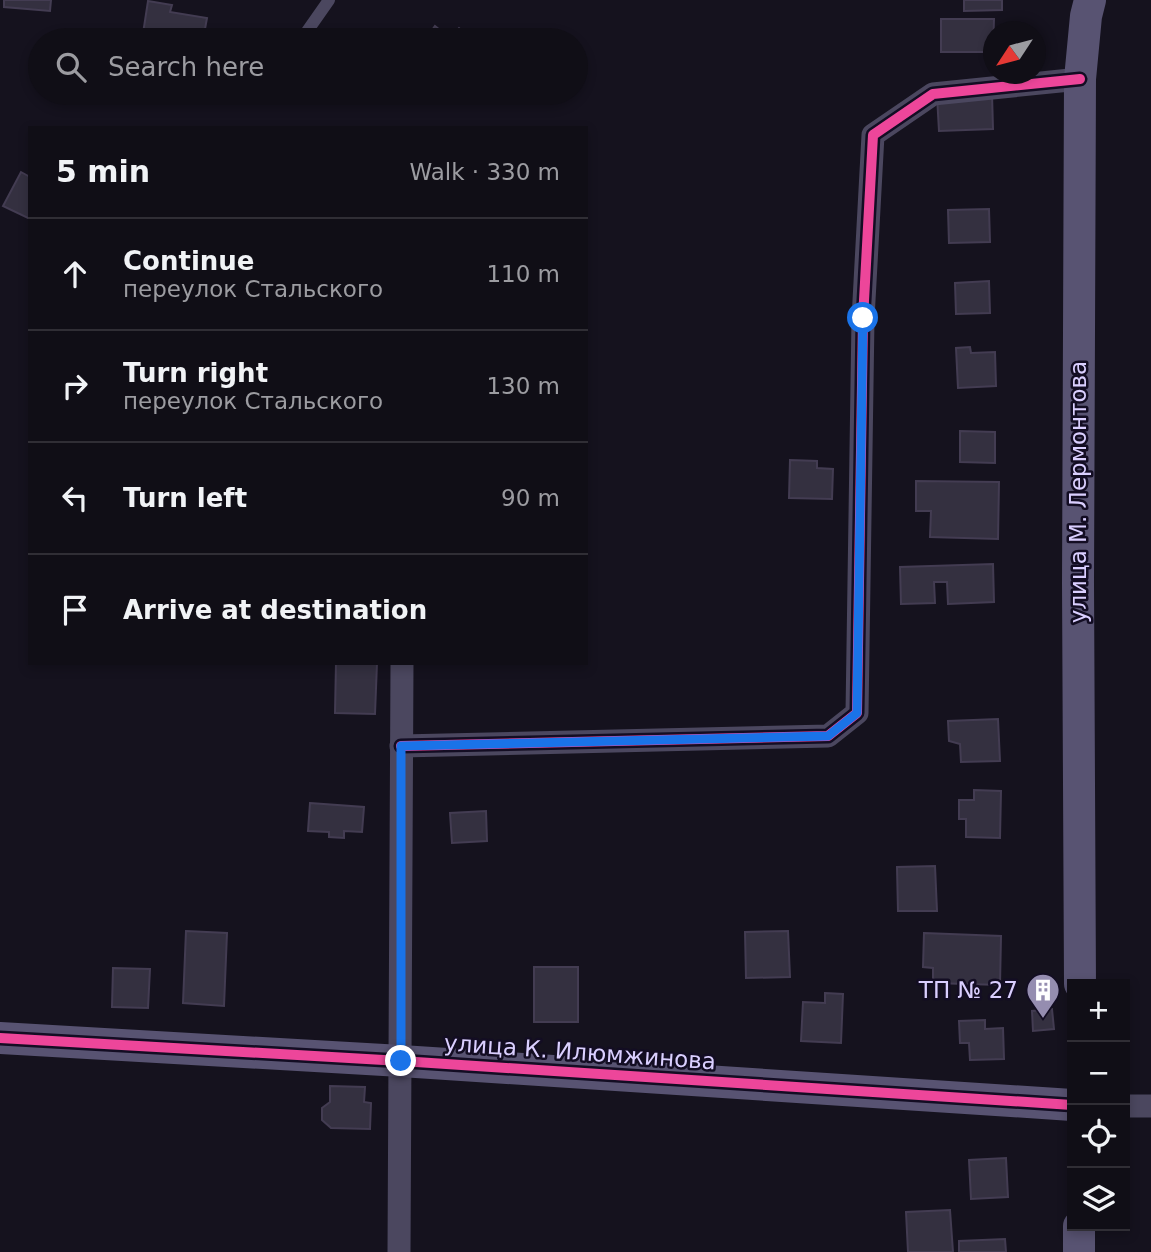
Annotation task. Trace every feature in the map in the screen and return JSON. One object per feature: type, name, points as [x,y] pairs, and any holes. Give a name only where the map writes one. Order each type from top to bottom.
[{"type":"street","name":"улица М. Лермонтова","points":[[1080,979],[1080,79],[1090,0]]},
{"type":"street","points":[[401,746],[828,736],[857,713],[863,318],[873,135],[933,94],[1080,79]]},
{"type":"street","points":[[399,1252],[402,665]]},
{"type":"street","name":"улица К. Илюмжинова","points":[[0,1038],[1067,1105]]},
{"type":"street","points":[[1130,1106],[1151,1106]]},
{"type":"street","points":[[1079,1231],[1079,1252]]},
{"type":"lane","points":[[309,28],[329,0]]},
{"type":"building","points":[[4,0],[51,0],[50,11],[4,7]]},
{"type":"building","points":[[964,0],[1002,0],[1002,10],[964,11]]},
{"type":"building","points":[[148,1],[172,5],[170,12],[207,18],[205,28],[144,28]]},
{"type":"building","points":[[941,19],[994,19],[983,21],[983,52],[941,52]]},
{"type":"building","points":[[992,94],[993,129],[939,131],[937,96]]},
{"type":"building","points":[[21,172],[28,176],[28,218],[3,206]]},
{"type":"building","points":[[989,209],[990,242],[949,243],[948,210]]},
{"type":"building","points":[[989,281],[990,313],[956,314],[955,283]]},
{"type":"building","points":[[970,347],[971,353],[995,352],[996,386],[958,388],[956,348]]},
{"type":"building","points":[[960,431],[995,432],[995,463],[960,462]]},
{"type":"building","points":[[790,460],[817,461],[817,468],[833,469],[832,499],[789,498]]},
{"type":"building","points":[[916,481],[999,482],[998,539],[930,537],[931,511],[916,511]]},
{"type":"building","points":[[993,564],[994,602],[948,604],[947,582],[934,582],[935,603],[901,604],[900,567]]},
{"type":"building","points":[[336,665],[377,665],[375,714],[335,713]]},
{"type":"building","points":[[998,719],[1000,761],[961,762],[960,744],[949,741],[948,721]]},
{"type":"building","points":[[974,790],[1001,791],[1000,838],[966,837],[966,819],[959,819],[959,800],[974,800]]},
{"type":"building","points":[[310,803],[364,807],[362,832],[344,831],[344,838],[329,837],[329,832],[308,831]]},
{"type":"building","points":[[486,811],[487,841],[452,843],[450,813]]},
{"type":"building","points":[[935,866],[937,911],[898,911],[897,867]]},
{"type":"building","points":[[186,931],[227,933],[224,1006],[183,1003]]},
{"type":"building","points":[[788,931],[790,977],[746,978],[745,932]]},
{"type":"building","points":[[924,933],[1001,936],[1000,985],[933,983],[933,968],[923,967]]},
{"type":"building","points":[[534,967],[578,967],[578,1022],[534,1022]]},
{"type":"building","points":[[113,968],[150,969],[148,1008],[112,1007]]},
{"type":"building","points":[[825,993],[843,994],[841,1043],[801,1041],[803,1002],[825,1003]]},
{"type":"building","name":"ТП № 27","points":[[1052,1009],[1054,1029],[1033,1031],[1032,1011]]},
{"type":"building","points":[[985,1020],[985,1029],[1003,1028],[1004,1059],[970,1060],[969,1043],[960,1043],[959,1021]]},
{"type":"building","points":[[330,1086],[365,1087],[364,1102],[371,1103],[370,1129],[331,1128],[322,1120],[322,1108],[330,1102]]},
{"type":"building","points":[[1006,1158],[1008,1197],[971,1199],[969,1160]]},
{"type":"building","points":[[950,1210],[953,1252],[908,1252],[906,1212]]},
{"type":"building","points":[[1005,1239],[1006,1252],[959,1252],[959,1241]]},
{"type":"cycle path","points":[[401,746],[828,736],[857,713],[863,319],[873,135],[933,94],[1080,79]]},
{"type":"cycle path","points":[[0,1038],[1067,1105]]},
{"type":"place","name":"ТП № 27","points":[[1043,1020]]},
{"type":"route","points":[[401,1061],[401,746],[828,736],[857,713],[863,318]]}]
